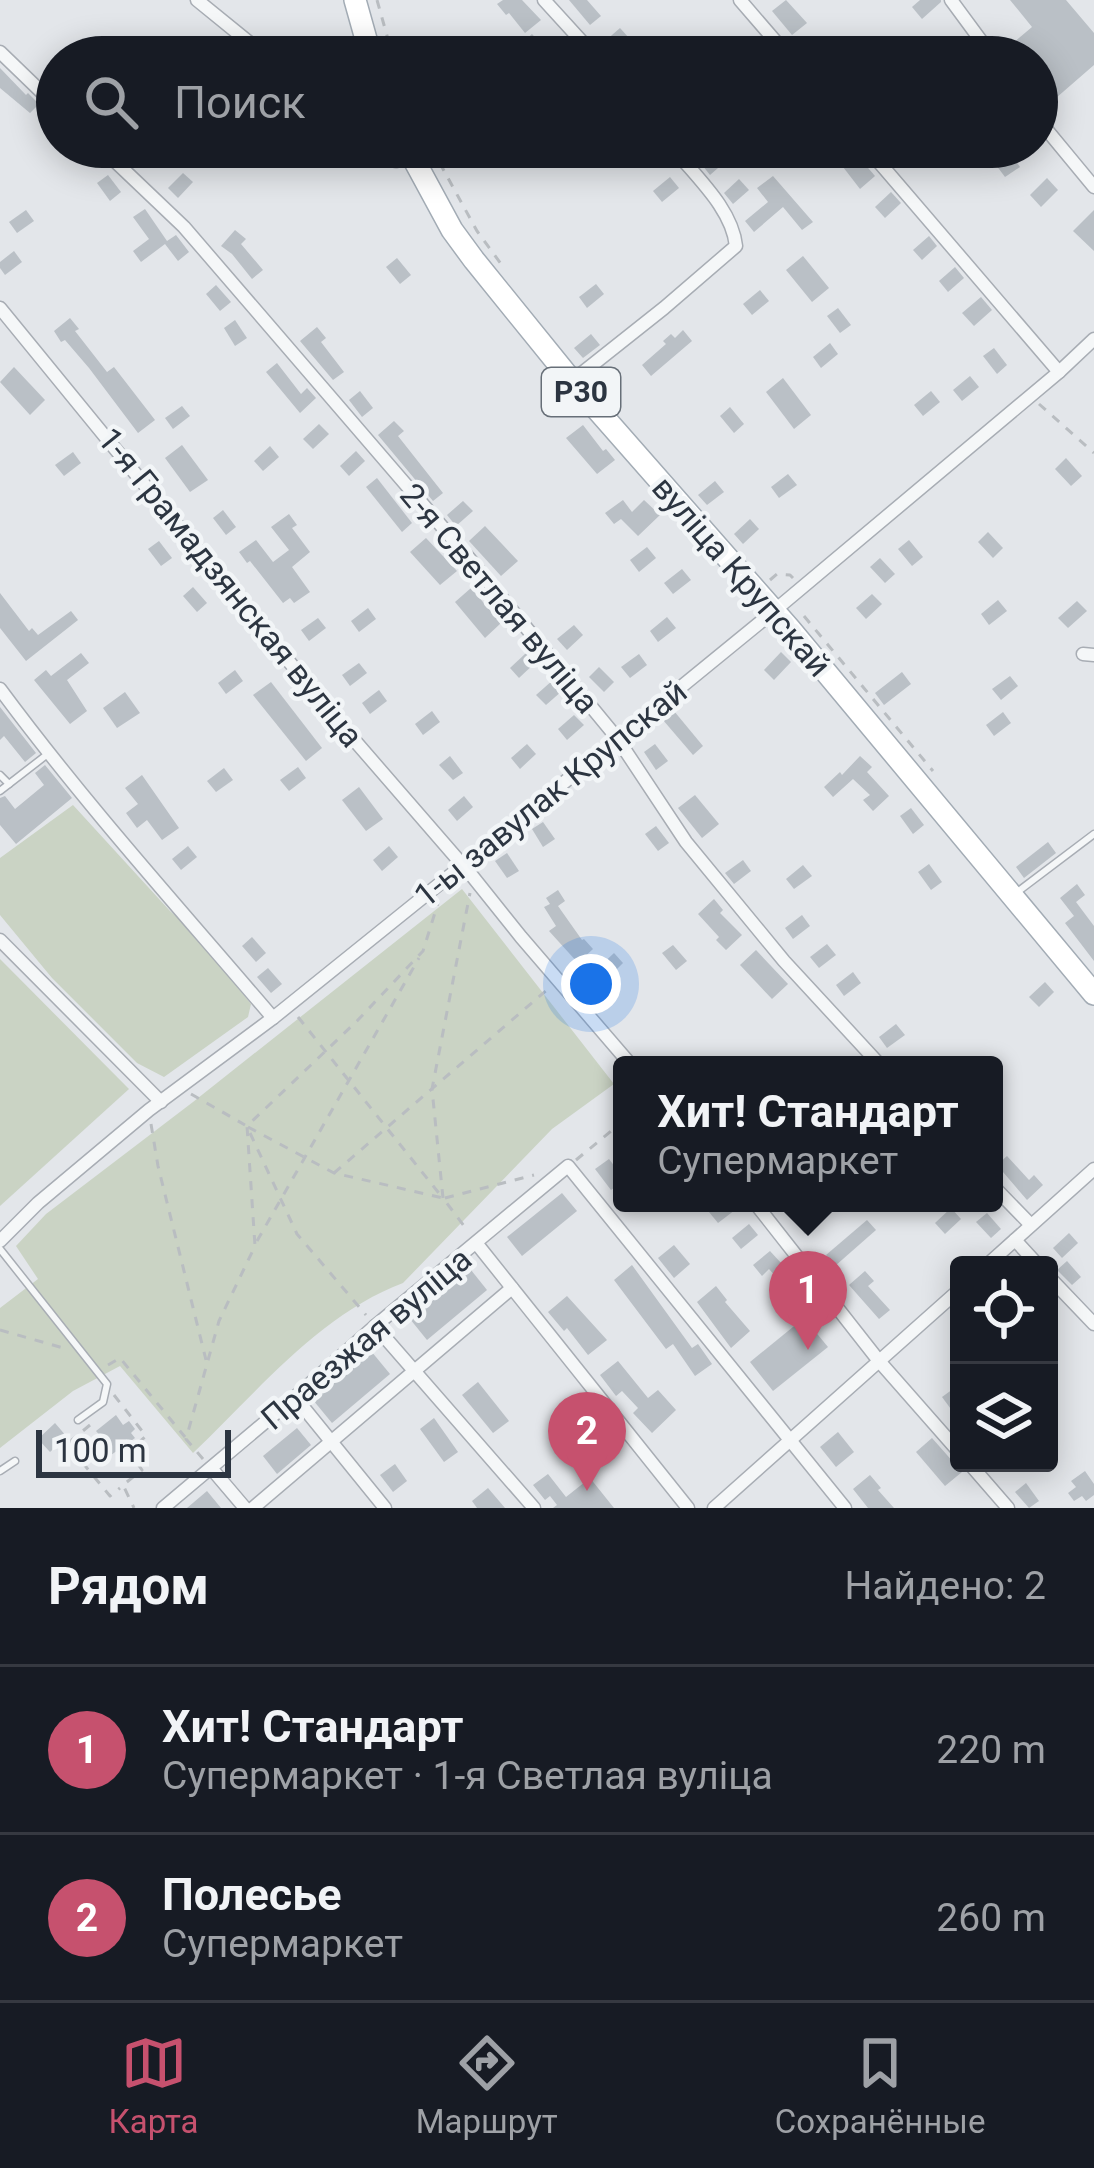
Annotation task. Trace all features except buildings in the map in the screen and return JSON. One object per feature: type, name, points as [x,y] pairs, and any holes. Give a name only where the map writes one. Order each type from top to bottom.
[{"type":"main road","points":[[355,0],[365,36]]},
{"type":"main road","name":"вуліца Крупскай","points":[[419,168],[452,230],[572,381],[774,611],[1094,994]]},
{"type":"street","points":[[197,0],[241,36]]},
{"type":"street","points":[[544,0],[577,36]]},
{"type":"street","points":[[740,0],[771,36]]},
{"type":"street","points":[[951,0],[978,36]]},
{"type":"street","points":[[0,52],[36,87]]},
{"type":"street","points":[[1058,143],[1094,187]]},
{"type":"street","name":"2-я Светлая вуліца","points":[[122,168],[184,226],[463,551],[616,738],[686,842],[784,961],[872,1056]]},
{"type":"street","points":[[572,381],[736,246],[728,217],[689,168]]},
{"type":"street","points":[[884,168],[1059,372]]},
{"type":"street","name":"1-я Грамадзянская вуліца","points":[[0,308],[336,718],[623,1056]]},
{"type":"street","name":"1-ы завулак Крупскай","points":[[0,1245],[38,1203],[155,1106],[446,879],[468,871],[616,738],[774,611],[1094,339]]},
{"type":"street","points":[[0,689],[273,1018]]},
{"type":"street","points":[[0,940],[155,1106]]},
{"type":"street","points":[[568,1166],[845,1508]]},
{"type":"street","name":"Праезжая вуліца","points":[[164,1508],[568,1166]]},
{"type":"street","points":[[997,1256],[1094,1169]]},
{"type":"street","points":[[1003,1196],[1031,1226]]},
{"type":"street","points":[[761,1212],[950,1442]]},
{"type":"street","points":[[1015,1240],[1030,1256]]},
{"type":"street","points":[[477,1244],[688,1508]]},
{"type":"street","points":[[1058,1286],[1094,1324]]},
{"type":"street","name":"Праезжая вуліца","points":[[249,1508],[512,1288]]},
{"type":"street","points":[[714,1508],[950,1298]]},
{"type":"street","points":[[375,1326],[534,1508]]},
{"type":"street","points":[[296,1397],[385,1508]]},
{"type":"street","points":[[211,1468],[249,1508]]},
{"type":"street","points":[[977,1472],[1008,1508]]},
{"type":"lane","points":[[0,791],[49,753]]},
{"type":"lane","points":[[0,775],[8,784]]},
{"type":"lane","points":[[1012,896],[1094,834]]},
{"type":"lane","points":[[0,1245],[107,1384],[103,1402],[78,1420]]},
{"type":"lane","points":[[0,1471],[15,1461]]},
{"type":"path","points":[[377,0],[387,36]]},
{"type":"path","points":[[1030,394],[1094,453]]},
{"type":"path","points":[[804,616],[938,777]]},
{"type":"path","points":[[443,1198],[432,1089],[468,871]]},
{"type":"path","points":[[187,1439],[219,1321],[255,1246],[423,951],[446,879]]},
{"type":"path","points":[[247,1126],[423,951]]},
{"type":"path","points":[[334,1173],[559,980]]},
{"type":"path","points":[[288,1006],[477,1244]]},
{"type":"path","points":[[180,1088],[334,1173],[443,1198],[568,1166],[613,1129]]},
{"type":"path","points":[[155,1106],[158,1166],[207,1363]]},
{"type":"path","points":[[247,1126],[297,1234],[375,1326]]},
{"type":"path","points":[[247,1126],[255,1246]]},
{"type":"path","points":[[0,1330],[82,1354]]},
{"type":"path","points":[[97,1371],[120,1358],[211,1468]]},
{"type":"path","points":[[102,1415],[67,1444],[110,1496],[142,1470],[129,1450],[146,1436],[107,1384]]},
{"type":"path","points":[[123,1485],[134,1508]]},
{"type":"green space","points":[[73,805],[195,933],[251,1004],[248,1017],[164,1077],[137,1063],[52,978],[0,915],[0,858]]},
{"type":"green space","points":[[462,889],[613,1083],[552,1129],[403,1283],[344,1314],[317,1335],[193,1453],[120,1366],[73,1391],[0,1448],[0,1308],[38,1279],[16,1246],[46,1214]]},
{"type":"green space","points":[[0,959],[129,1089],[0,1206]]},
{"type":"place","name":"Хит! Стандарт","points":[[808,1350]]},
{"type":"place","name":"Полесье","points":[[587,1491]]}]
